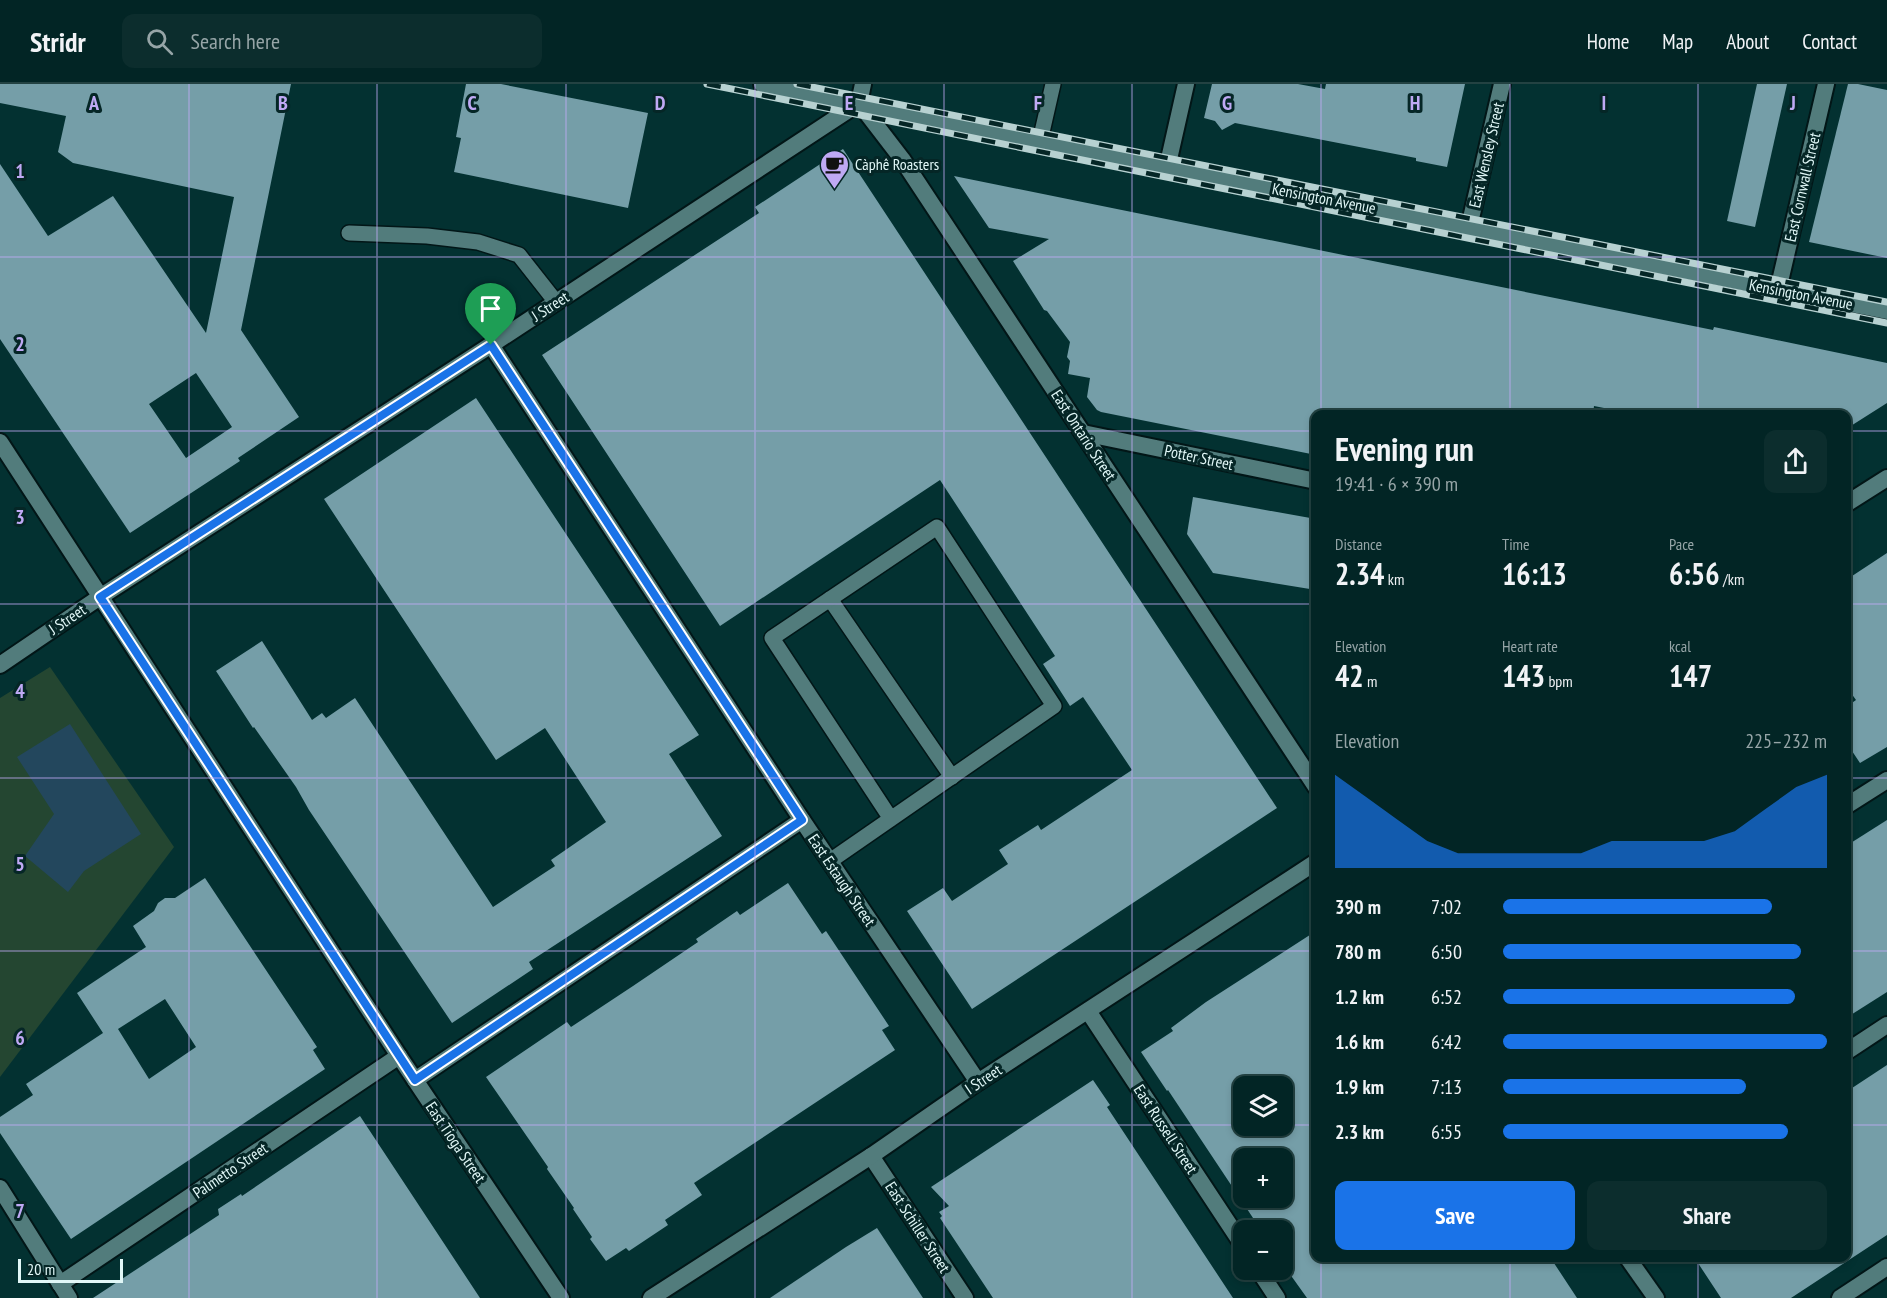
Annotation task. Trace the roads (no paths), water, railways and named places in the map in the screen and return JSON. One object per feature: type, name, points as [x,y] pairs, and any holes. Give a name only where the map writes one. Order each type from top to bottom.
[{"type":"street","name":"Kensington Avenue","points":[[762,84],[1167,168],[1887,311]]},
{"type":"street","points":[[859,103],[863,84]]},
{"type":"street","points":[[1167,168],[1186,84]]},
{"type":"street","name":"East Wensley Street","points":[[1469,227],[1502,84]]},
{"type":"street","name":"East Cornwall Street","points":[[1778,290],[1826,84]]},
{"type":"street","name":"J Street","points":[[0,664],[859,103]]},
{"type":"street","name":"East Ontario Street","points":[[859,103],[902,159],[1311,779]]},
{"type":"street","name":"East Estaugh Street","points":[[491,345],[802,820],[978,1082]]},
{"type":"street","name":"Potter Street","points":[[1083,433],[1311,480]]},
{"type":"street","name":"East Tioga Street","points":[[0,442],[399,1056],[561,1298]]},
{"type":"street","points":[[1851,501],[1887,478]]},
{"type":"street","points":[[1851,803],[1887,780]]},
{"type":"street","points":[[415,1080],[802,820]]},
{"type":"street","name":"I Street","points":[[651,1298],[872,1156],[978,1082],[1311,865]]},
{"type":"street","name":"East Russell Street","points":[[1088,1011],[1233,1230]]},
{"type":"street","points":[[1851,1049],[1887,1025]]},
{"type":"street","name":"Palmetto Street","points":[[65,1291],[399,1056]]},
{"type":"street","name":"East Schiller Street","points":[[872,1156],[965,1298]]},
{"type":"street","points":[[0,1188],[65,1291]]},
{"type":"street","points":[[1631,1262],[1656,1298]]},
{"type":"street","points":[[1840,1298],[1887,1267]]},
{"type":"street","points":[[1265,1280],[1277,1298]]},
{"type":"lane","points":[[1040,141],[1053,84]]},
{"type":"lane","points":[[349,233],[427,236],[478,242],[519,255],[556,302]]},
{"type":"lane","points":[[830,861],[891,819],[951,777],[1054,706],[937,527],[772,638],[891,819]]},
{"type":"lane","points":[[830,599],[951,777]]},
{"type":"water","points":[[70,724],[141,834],[84,871],[68,892],[25,856],[54,814],[17,757]]},
{"type":"railway","points":[[707,84],[1887,323]]},
{"type":"railway","points":[[797,84],[1887,302]]},
{"type":"place","name":"Càphê Roasters","points":[[834,190]]}]
